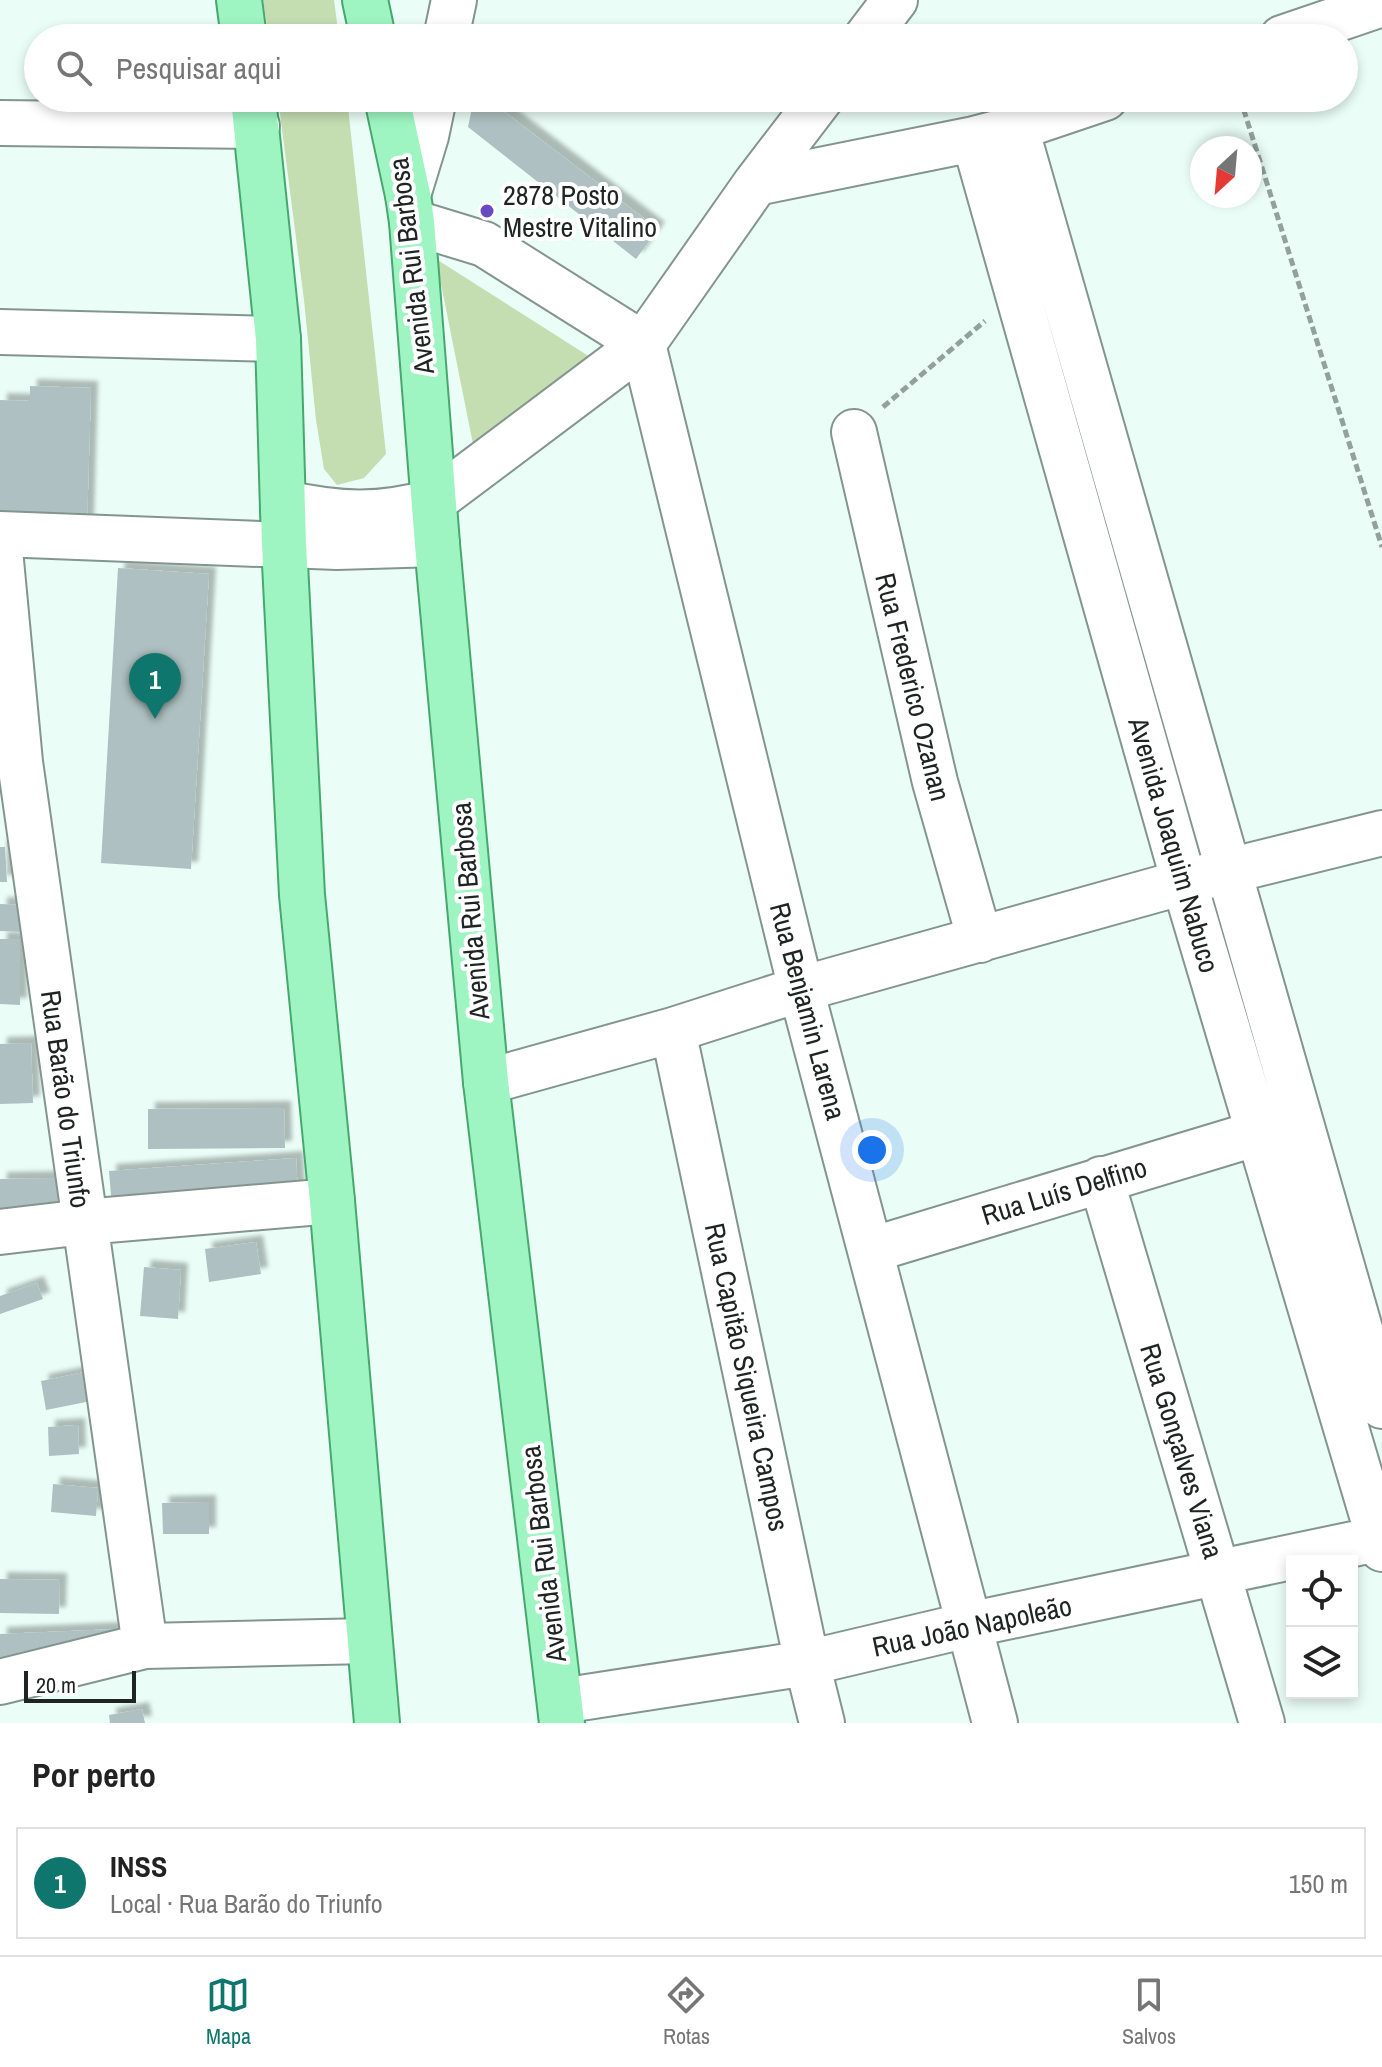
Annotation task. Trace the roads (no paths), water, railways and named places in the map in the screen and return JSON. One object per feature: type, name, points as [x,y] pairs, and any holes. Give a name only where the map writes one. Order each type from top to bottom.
[{"type":"main road","points":[[239,0],[242,24]]},
{"type":"main road","points":[[365,0],[370,24]]},
{"type":"main road","points":[[255,112],[278,339],[302,895],[377,1723]]},
{"type":"main road","name":"Avenida Rui Barbosa","points":[[390,112],[410,209],[486,1082],[561,1712]]},
{"type":"street","points":[[432,0],[432,24]]},
{"type":"street","points":[[449,24],[454,0]]},
{"type":"street","points":[[877,24],[895,0]]},
{"type":"street","points":[[1323,24],[1382,4]]},
{"type":"street","points":[[0,123],[255,112]]},
{"type":"street","points":[[431,112],[410,209],[484,244],[643,344]]},
{"type":"street","points":[[0,534],[285,524],[336,513],[378,514],[404,510],[435,522],[643,344],[756,183],[810,112]]},
{"type":"street","points":[[756,183],[974,139],[1063,112]]},
{"type":"street","name":"Avenida Joaquim Nabuco","points":[[1016,128],[1382,1406]]},
{"type":"street","name":"Avenida Joaquim Nabuco","points":[[974,139],[1184,882],[1381,1542]]},
{"type":"street","points":[[0,332],[278,339]]},
{"type":"street","name":"Rua Benjamin Larena","points":[[643,344],[801,989],[995,1723]]},
{"type":"street","name":"Rua Frederico Ozanan","points":[[854,432],[931,767],[980,940]]},
{"type":"street","name":"Rua Barão do Triunfo","points":[[0,550],[20,762],[145,1646]]},
{"type":"street","points":[[486,1082],[673,1030],[801,989],[1184,882],[1382,833]]},
{"type":"street","name":"Rua Capitão Siqueira Campos","points":[[673,1030],[822,1723]]},
{"type":"street","name":"Rua Luís Delfino","points":[[871,1250],[1258,1133]]},
{"type":"street","name":"Rua Gonçalves Viana","points":[[1101,1179],[1262,1723]]},
{"type":"street","points":[[0,1232],[332,1201]]},
{"type":"street","name":"Rua João Napoleão","points":[[561,1712],[807,1663],[968,1625],[1218,1573],[1381,1542]]},
{"type":"street","points":[[0,1682],[145,1646],[369,1641]]},
{"type":"place","name":"2878 Posto Mestre Vitalino","points":[[487,211]]},
{"type":"place","name":"INSS","points":[[155,719]]}]
